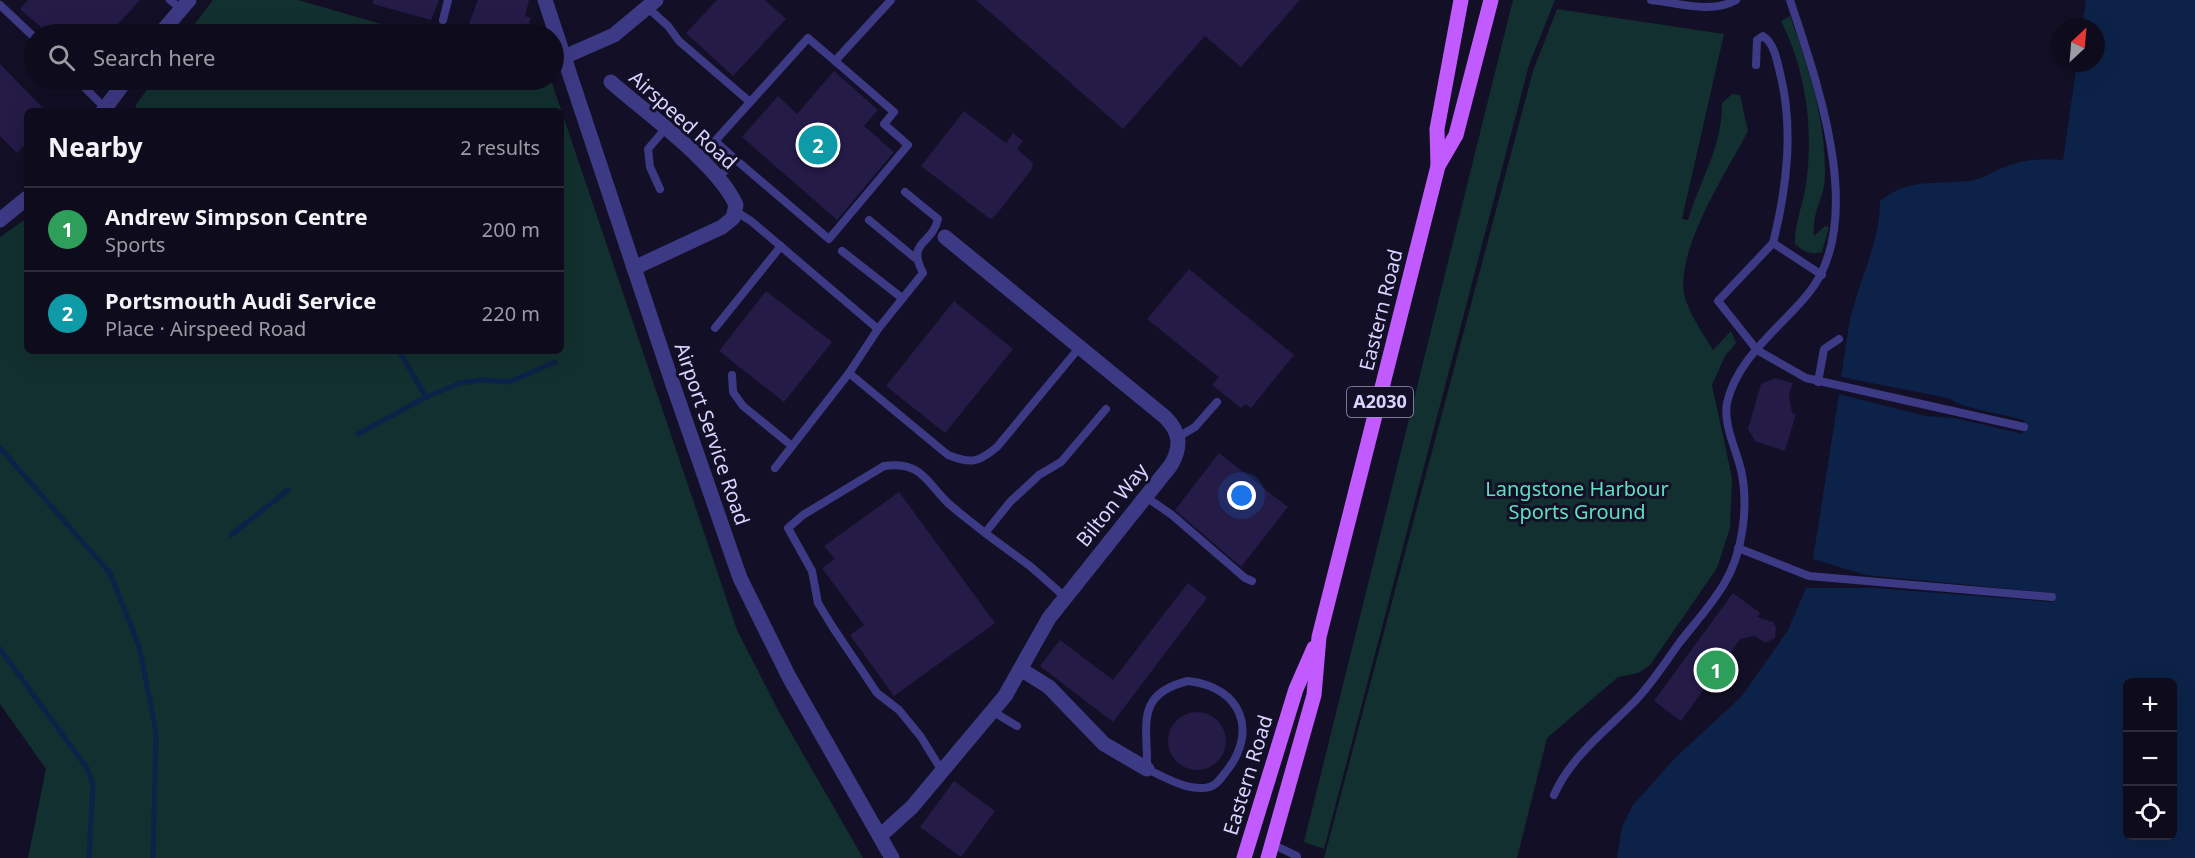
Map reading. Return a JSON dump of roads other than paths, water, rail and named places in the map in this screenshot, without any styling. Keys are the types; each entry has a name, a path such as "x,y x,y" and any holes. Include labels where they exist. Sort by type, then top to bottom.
{"main road":[{"name":"Eastern Road","path":"1270,851 1314,695 1319,638 1438,165 1437,129 1461,0"},
{"name":"Eastern Road","path":"1438,165 1456,135 1491,0"},
{"name":"Eastern Road","path":"1244,858 1296,689 1319,638"}],"street":[{"name":"Airport Service Road","path":"545,0 553,24"},
{"path":"166,24 180,3"},
{"path":"564,57 614,35 652,4"},
{"name":"Airport Service Road","path":"564,57 727,544 755,612 789,677 892,858"},
{"name":"Airspeed Road","path":"611,82 718,179 733,197 735,212"},
{"path":"105,108 118,90"},
{"path":"0,220 24,200"},
{"path":"634,268 722,227 735,212"},
{"path":"945,237 1165,417 1174,426 1178,437"},
{"name":"Bilton Way","path":"880,836 901,819 992,711 1022,670 1039,634 1065,597 1177,455 1178,437"},
{"path":"1022,670 1049,687 1104,744 1147,769"}],"lane":[{"path":"443,20 448,0"},
{"path":"835,61 891,0"},
{"path":"1651,0 1714,8 1725,6 1736,0"},
{"path":"1554,795 1569,767 1639,697 1724,585 1738,548 1744,490 1727,419 1727,406 1737,376 1757,350 1808,294 1822,275 1831,255 1834,231 1832,145 1821,95 1790,0"},
{"path":"652,4 679,41 750,102"},
{"path":"0,5 24,28"},
{"path":"1756,65 1757,40 1762,36 1767,39 1777,58 1789,126 1786,171 1773,243 1718,301 1757,350 1806,378 2024,427"},
{"path":"808,38 894,112 884,124 908,145 829,239 715,141 750,102 808,38"},
{"path":"86,90 103,108"},
{"path":"660,189 650,168 648,149 665,129"},
{"path":"718,179 735,159"},
{"path":"905,192 938,219 936,226 916,251 915,258"},
{"path":"735,212 781,246 878,329"},
{"path":"775,468 849,373 878,329 923,273 915,258 868,220"},
{"path":"1773,243 1822,275"},
{"path":"715,328 781,246"},
{"path":"842,251 903,298"},
{"path":"1818,382 1824,349 1839,339"},
{"path":"849,373 948,455 967,463 985,457 997,447 1079,348"},
{"path":"732,375 734,392 743,406 792,446"},
{"path":"1178,437 1196,427 1217,402"},
{"path":"985,533 1010,502 1039,475 1061,462 1106,409"},
{"path":"942,771 921,737 899,710 877,693 832,626 818,603 812,571 788,528 803,515 885,466 896,464 922,473 942,497 1030,566 1065,597"},
{"path":"1146,497 1172,515 1245,578 1252,580"},
{"path":"1738,548 1809,576 2052,597"},
{"path":"1188,681 1203,683 1218,689 1238,709 1244,738 1238,758 1216,785 1205,788 1190,787 1147,769 1146,713 1160,693 1173,685 1188,681"},
{"path":"992,711 1017,726"},
{"path":"1270,851 1297,856 1297,858"}],"water":[{"path":"2086,0 2195,0 2195,858 1617,858 1622,827 1633,805 1676,757 1742,696 1788,630 1806,588 1876,588 2052,602 2051,593 1866,575 1813,559 1839,394 1926,416 1955,418 2023,434 2024,420 1964,406 1948,398 1841,377 1851,316 1874,242 1880,201 1891,193 1914,185 1974,180 2024,161 2063,160 2076,72 2105,72 2105,18 2083,18"}],"waterway":[{"path":"401,354 426,397 460,383 483,380 509,382 555,362"},
{"path":"358,434 426,397"},
{"path":"0,448 110,573 139,646 156,732 153,858"},
{"path":"231,535 288,490"},
{"path":"0,649 87,768 93,784 89,858"}],"place":[{"name":"Portsmouth Audi Service","path":"818,145"},
{"name":"Andrew Simpson Centre","path":"1716,670"}],"park label":[{"name":"Langstone Harbour Sports Ground","path":"1577,500"}]}
